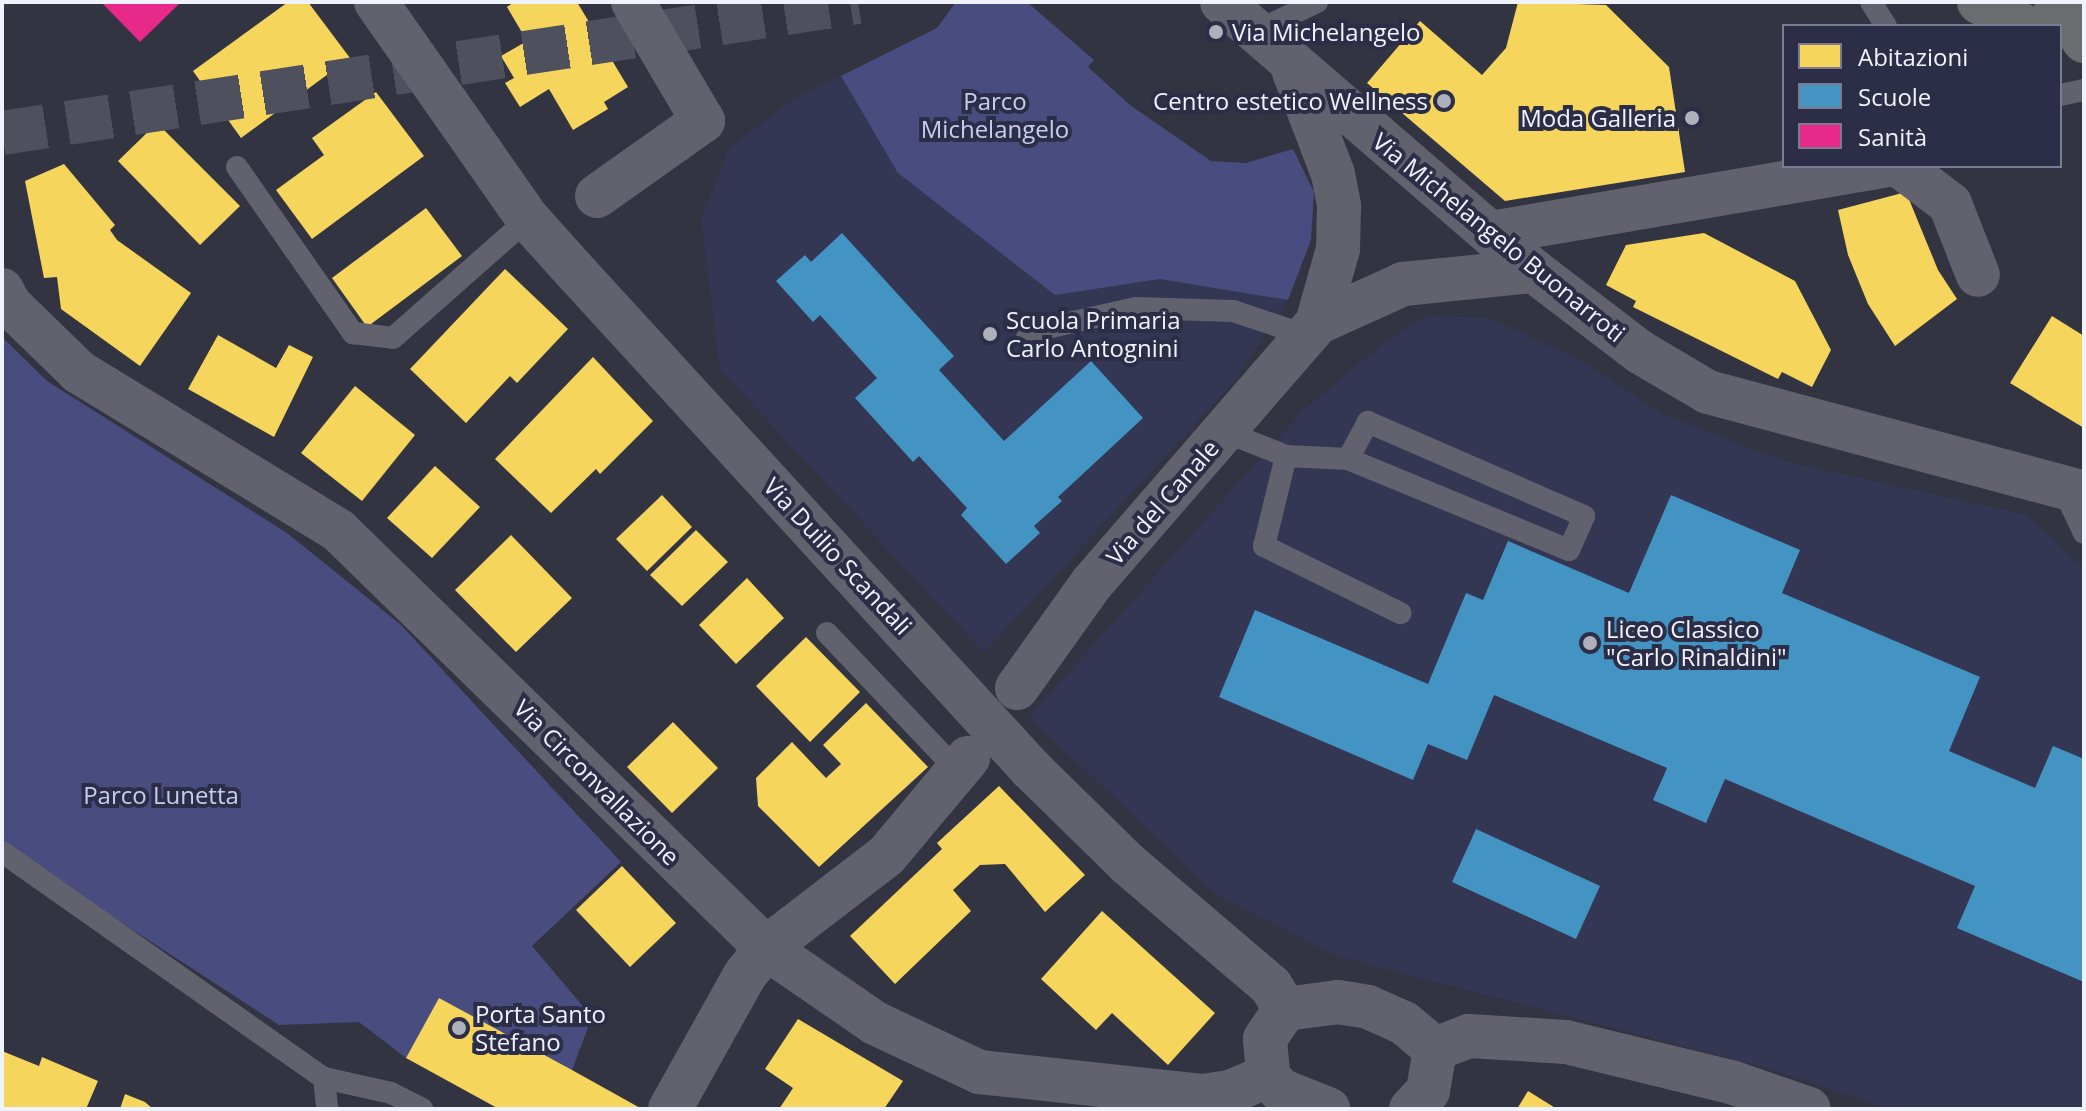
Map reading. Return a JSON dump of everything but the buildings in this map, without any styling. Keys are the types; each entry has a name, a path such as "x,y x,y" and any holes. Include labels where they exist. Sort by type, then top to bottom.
{"main road":[{"path":"1979,2 2020,24"},
{"path":"2056,2 2084,41"},
{"path":"2062,50 2084,62"}],"street":[{"name":"Via Duilio Scandali","path":"376,2 528,219 1031,769 1128,864 1271,986 1285,1009"},
{"path":"597,196 703,121 633,2"},
{"name":"Via Michelangelo Buonarroti","path":"1222,2 1292,67 1534,271 1640,352 1708,392 2073,490"},
{"name":"Via del Canale","path":"1017,688 1092,583 1311,329 1338,249 1339,206 1333,174 1292,67"},
{"path":"1491,233 1873,168"},
{"path":"1903,168 1950,204 1978,275"},
{"name":"Via del Canale","path":"1311,329 1403,284 1534,271"},
{"name":"Via Circonvallazione","path":"2,290 9,304 79,372 339,531 766,948 875,1023 979,1072 1202,1096 1230,1092 1268,1076"},
{"path":"670,1109 738,987 766,948 886,856 963,764"},
{"path":"1328,1109 1280,1090 1268,1076 1265,1039 1285,1009 1338,1002 1368,1007 1404,1023 1435,1049"},
{"path":"1435,1049 1469,1036 1566,1042 1734,1083 1809,1109"},
{"path":"1411,1109 1428,1091 1435,1049"}],"lane":[{"path":"1255,32 1317,2"},
{"path":"1871,2 1885,24"},
{"path":"2062,95 2084,90"},
{"path":"237,167 353,333 393,338 528,219"},
{"path":"1027,337 1051,327 1136,308 1233,311 1311,329"},
{"path":"1223,431 1286,456 1348,459 1569,550 1584,516 1368,422 1348,459"},
{"path":"1286,456 1264,546 1400,613"},
{"path":"2073,490 2084,533"},
{"path":"827,633 963,764"},
{"path":"2,852 324,1078 391,1093 422,1109"},
{"path":"324,1078 327,1109"}],"shaded area":[{"name":"Scuola Primaria Carlo Antognini","path":"841,76 898,173 1055,295 1160,279 1288,300 1234,382 984,653 720,369 701,219 729,149 796,97"},
{"name":"Liceo Classico \"Carlo Rinaldini\"","path":"1427,316 1490,318 1588,364 1662,414 1784,461 2027,515 2084,568 2084,1109 1889,1109 1771,1069 1337,956 1219,896 1029,717 1303,411 1381,345"}],"green space":[{"name":"Parco Michelangelo","path":"956,2 1027,2 1094,60 1088,67 1130,105 1211,161 1246,163 1293,149 1314,192 1311,240 1288,300 1160,279 1055,295 898,173 841,76 937,28"},
{"name":"Parco Lunetta","path":"2,337 47,381 287,533 400,624 621,862 532,946 592,1017 572,1070 439,999 406,1058 359,1022 279,1025 2,845"}],"tunnel":[{"path":"2,133 858,2"}],"place":[{"name":"Via Michelangelo","path":"1216,32"},
{"name":"Centro estetico Wellness","path":"1444,101"},
{"name":"Moda Galleria","path":"1692,118"},
{"name":"Scuola Primaria Carlo Antognini","path":"990,334"},
{"name":"Liceo Classico \"Carlo Rinaldini\"","path":"1590,643"},
{"name":"Porta Santo Stefano","path":"459,1028"}]}
